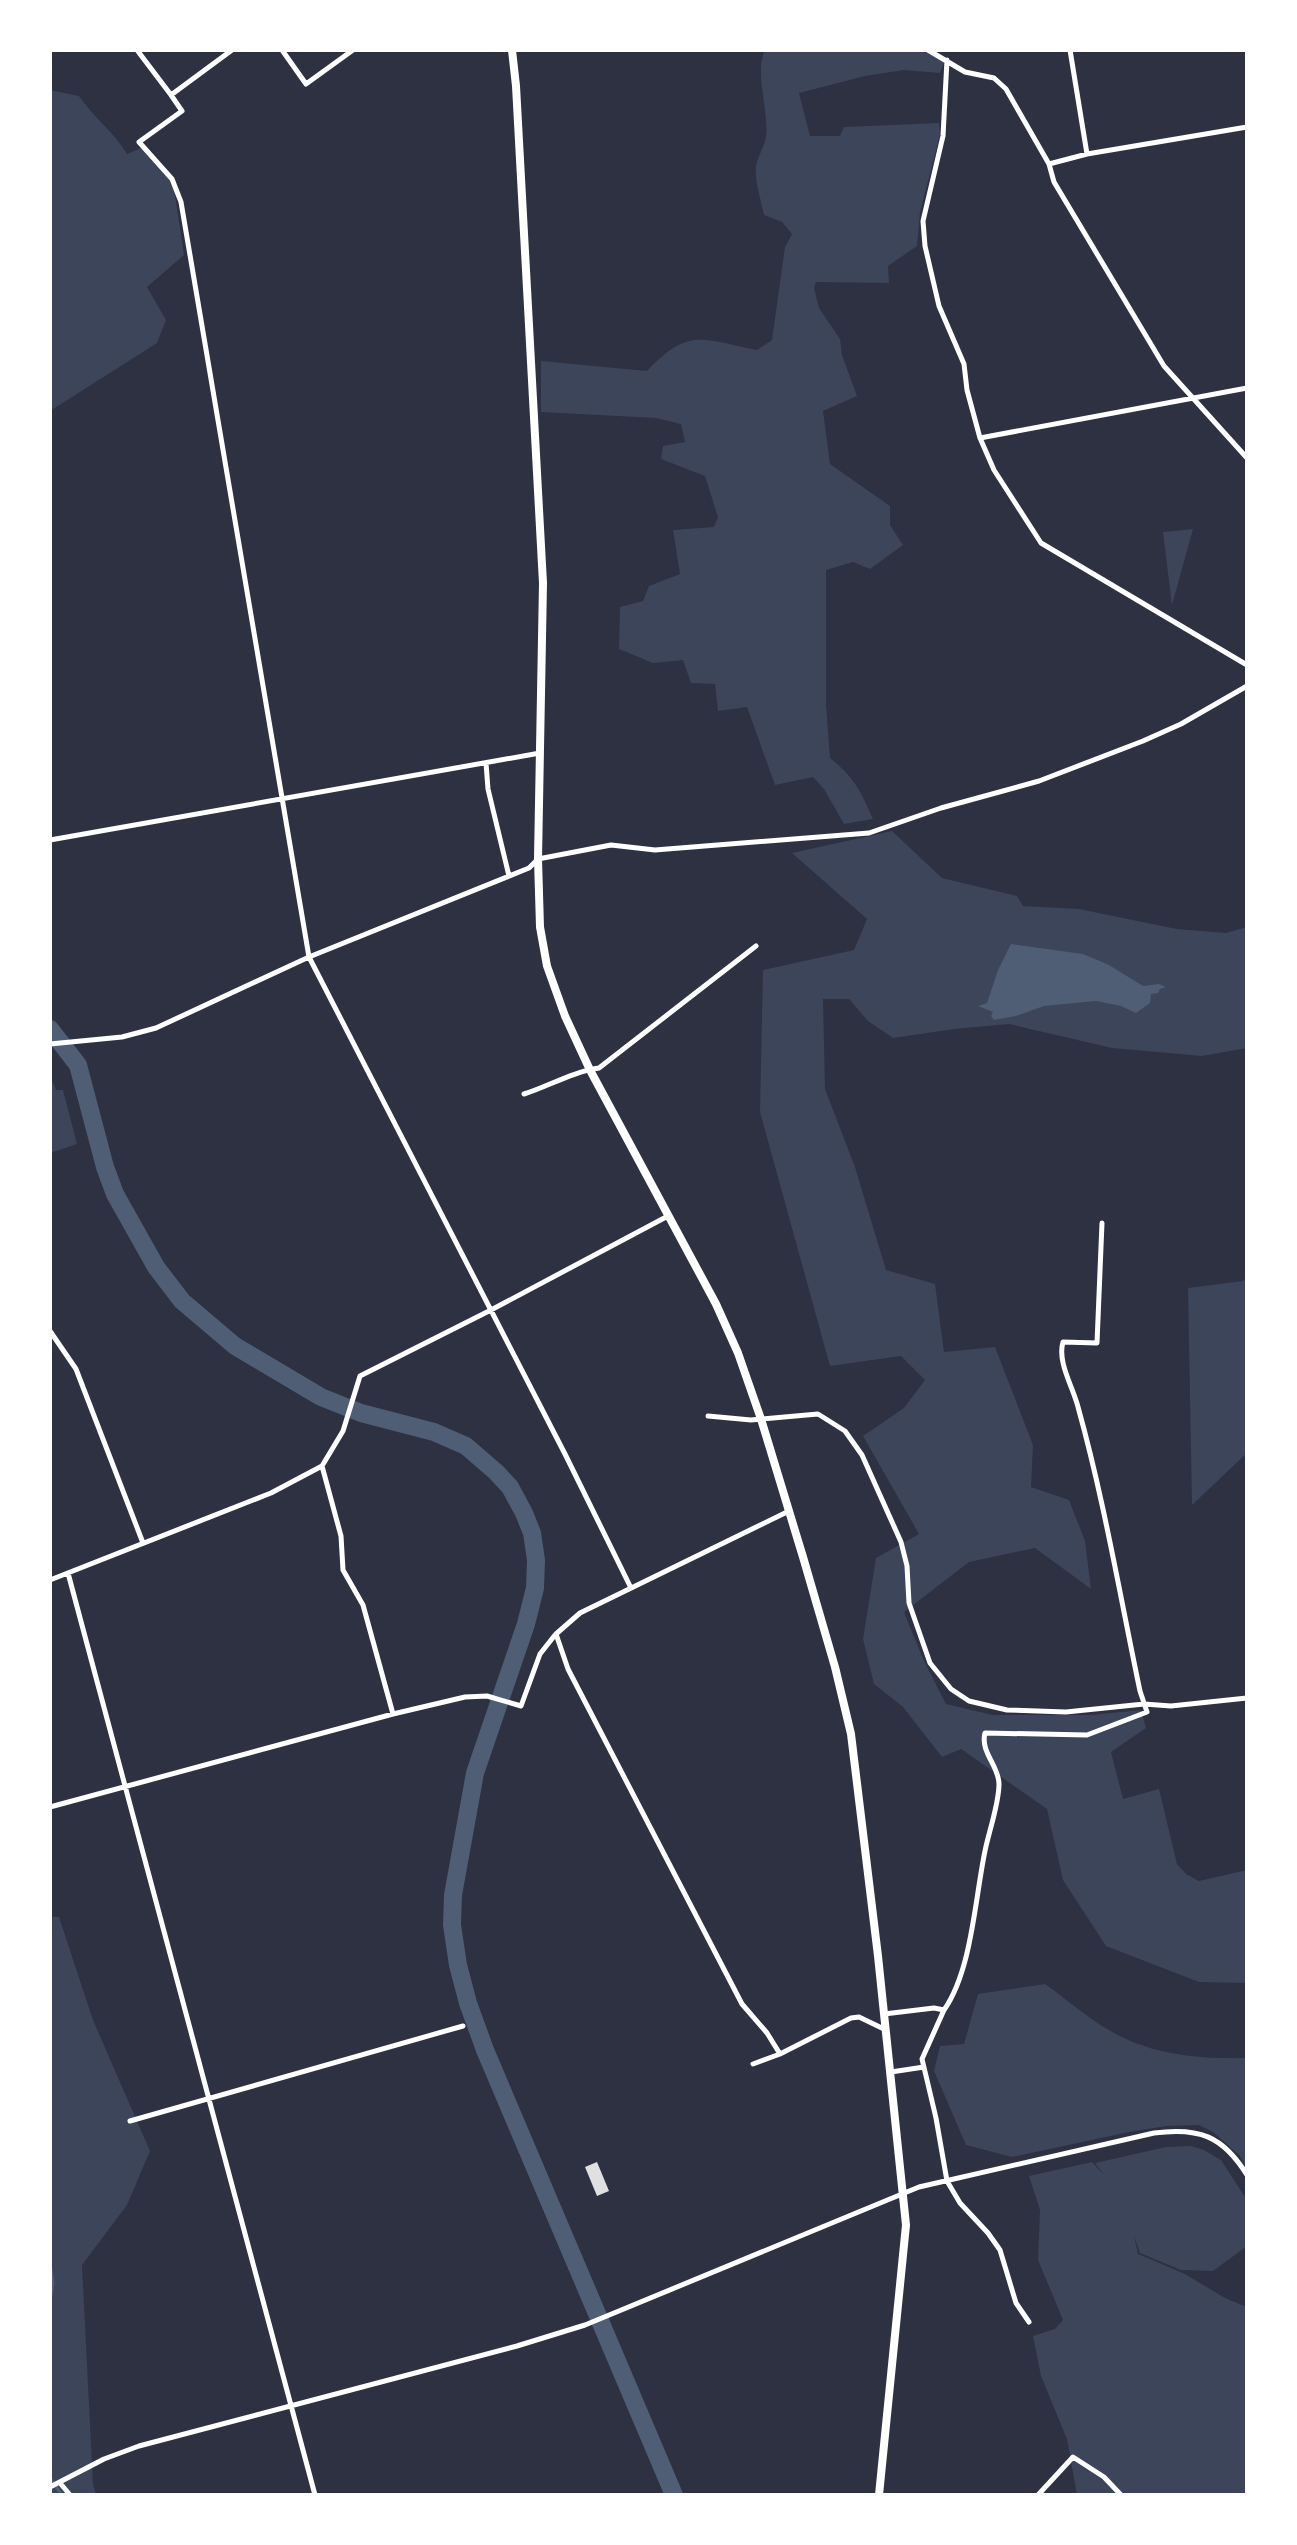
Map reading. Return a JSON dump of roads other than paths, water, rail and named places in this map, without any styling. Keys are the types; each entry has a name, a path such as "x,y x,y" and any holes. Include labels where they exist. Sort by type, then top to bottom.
{"main road":[{"path":"512,50 543,583 538,859 540,927 547,966 565,1016 590,1070 727,1328 761,1419 835,1667 851,1734 906,2225 879,2495"}],"street":[{"path":"137,50 182,111 139,142 172,179 181,202 309,957 631,1588"},
{"path":"171,95 232,50"},
{"path":"282,50 306,84 353,50"},
{"path":"928,50 965,72 994,78 1006,89 1049,164 1054,182 1164,366 1247,458"},
{"path":"1070,50 1087,154"},
{"path":"947,60 943,136 923,221 924,233 939,306 964,364 967,390 980,438 994,470 1041,543 1247,665"},
{"path":"1049,164 1087,154 1247,127"},
{"path":"980,438 1247,388"},
{"path":"50,1044 122,1037 156,1028 309,957 529,868 538,859 611,845 655,850 869,833 941,808 1039,781 1143,741 1181,724 1247,686"},
{"path":"50,840 541,753"},
{"path":"486,763 488,789 509,876"},
{"path":"524,1094 599,1068 756,946"},
{"path":"50,1580 271,1493 322,1466 343,1431 360,1376 668,1216"},
{"path":"1029,2322 1016,2303 1000,2250 960,2203 947,2181 922,2059 958,1983 973,1923 999,1782 983,1743 985,1733 1087,1735 1147,1712 1136,1676 1095,1472 1060,1352 1063,1342 1097,1343 1102,1223"},
{"path":"50,1331 76,1369 143,1543"},
{"path":"708,1416 751,1420 818,1414 845,1431 862,1455 901,1542 907,1566 909,1603 930,1663 951,1689 969,1701 1007,1710 1066,1712 1247,1698"},
{"path":"322,1466 341,1536 343,1570 363,1605 393,1714"},
{"path":"50,1807 465,1697 487,1696 521,1706 540,1654 556,1634 580,1613 789,1511"},
{"path":"68,1573 315,2495"},
{"path":"556,1634 568,1669 742,2004 780,2054"},
{"path":"884,2014 934,2008 944,2010"},
{"path":"753,2064 780,2054 851,2018 859,2017 886,2030"},
{"path":"130,2121 463,2026"},
{"path":"891,2072 924,2067"},
{"path":"50,2487 104,2459 139,2446 517,2346 585,2325 904,2193 947,2181 1154,2133 1186,2130 1207,2135 1227,2147 1247,2175"},
{"path":"1038,2495 1073,2457 1104,2477 1121,2495"},
{"path":"60,2483 70,2495"}],"waterway":[{"path":"50,1029 78,1065 115,1194 156,1267 182,1301 235,1346 321,1397 361,1413 434,1432 466,1446 510,1487 524,1513 532,1533 536,1560 535,1588 526,1624 475,1773 453,1895 452,1925 458,1965 485,2050 674,2495"},
{"path":"50,2262 53,2283 50,2300"},
{"path":"50,2478 62,2495"}]}
